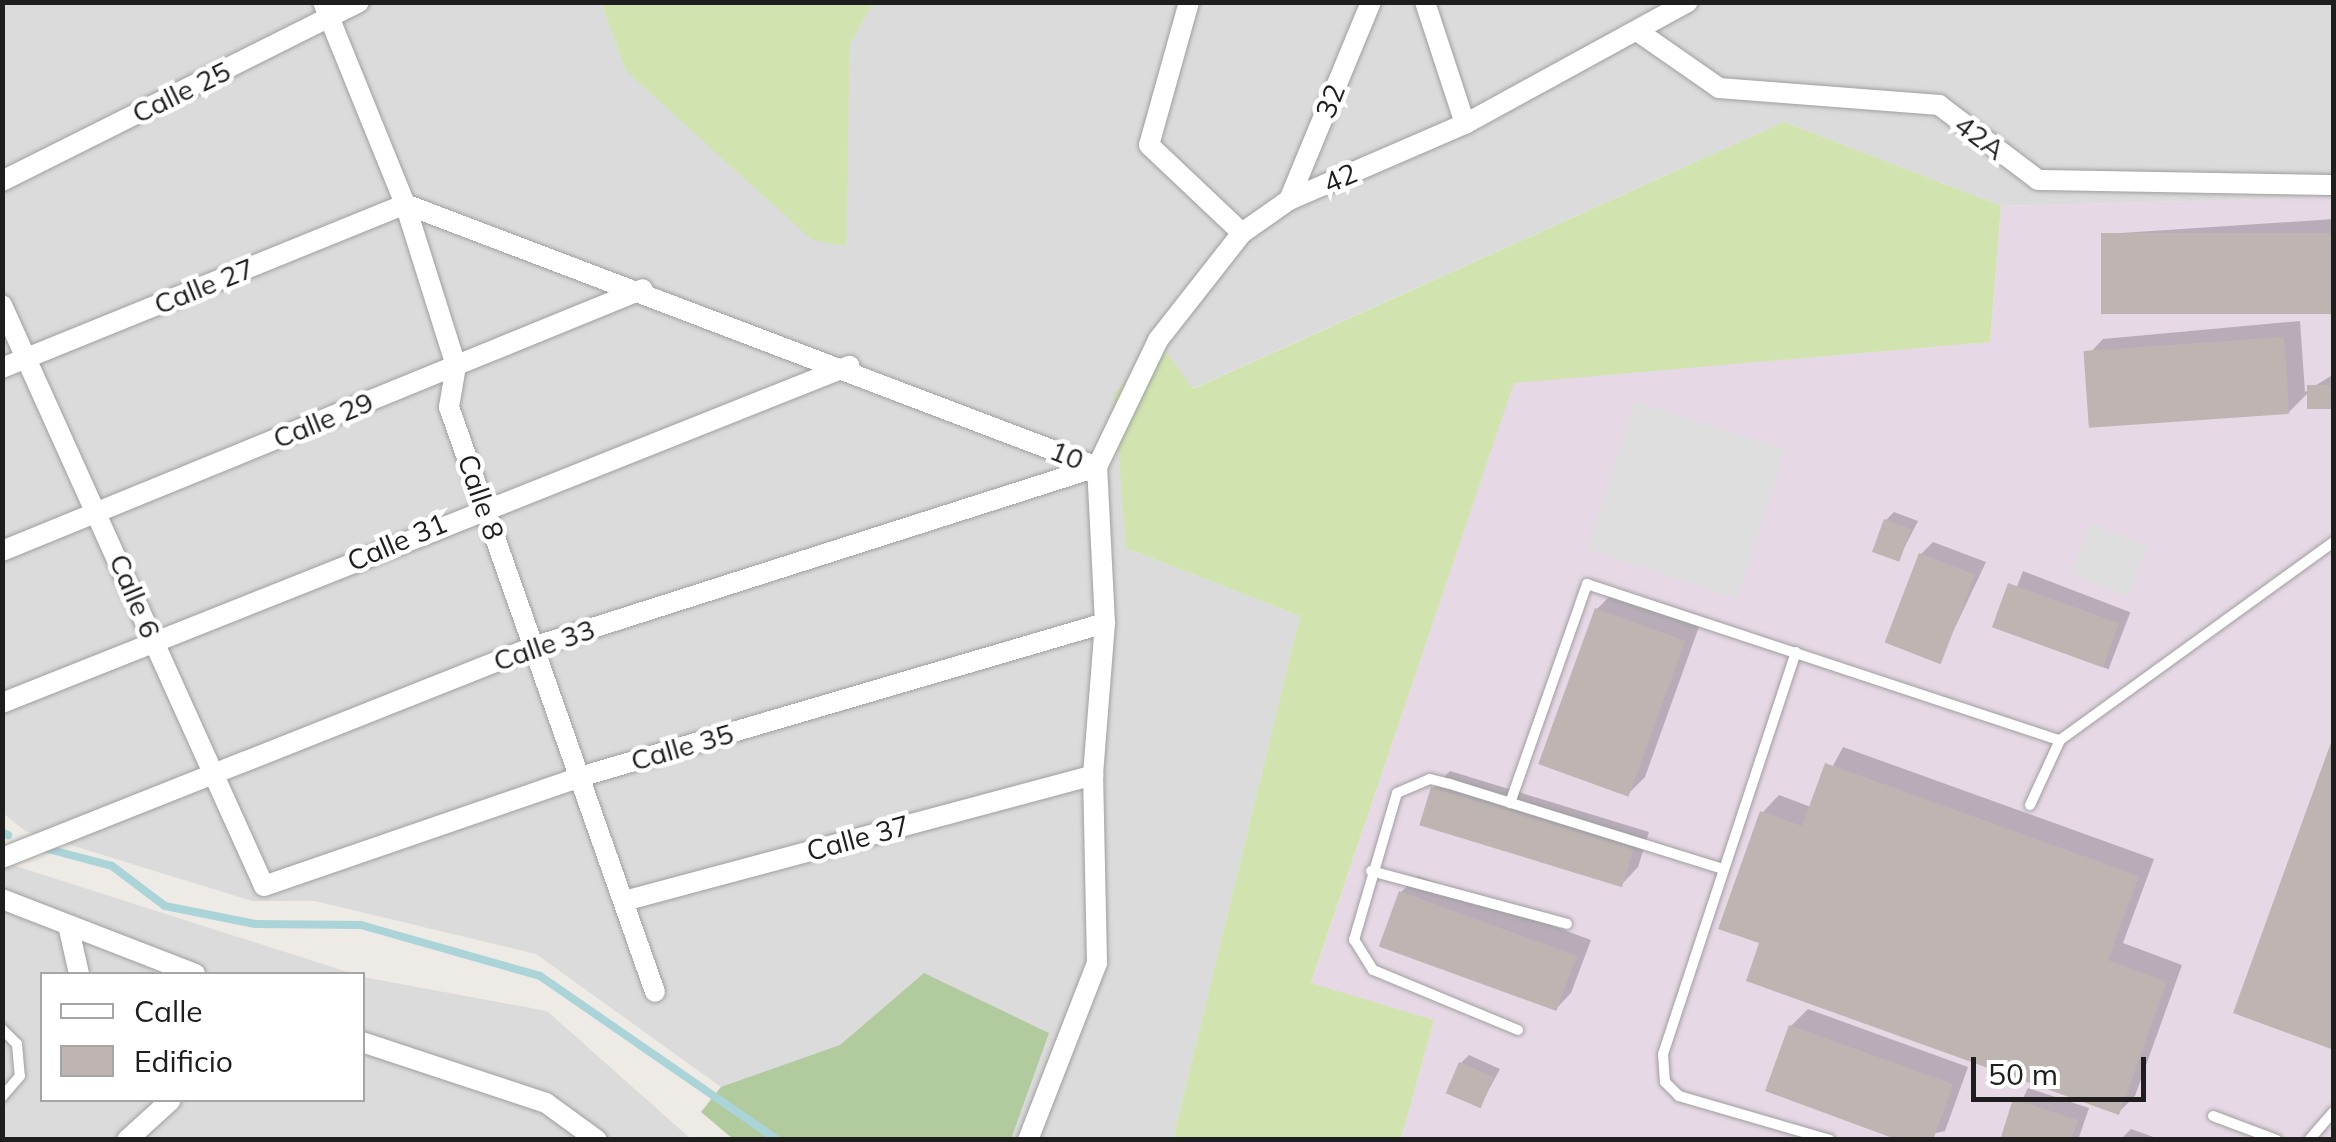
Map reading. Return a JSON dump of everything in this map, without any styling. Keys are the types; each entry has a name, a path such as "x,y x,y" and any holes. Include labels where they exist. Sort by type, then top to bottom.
{"street":[{"name":"Calle 25","path":"2,181 326,10 359,2"},
{"path":"1189,2 1149,145 1242,233"},
{"name":"32","path":"1290,200 1371,2"},
{"path":"1425,2 1465,124"},
{"name":"42","path":"1097,467 1158,340 1242,233 1290,200 1465,124 1640,34 1688,2"},
{"name":"Calle 8","path":"326,10 405,204 456,366 449,407 583,776 656,992"},
{"name":"42A","path":"1640,34 1719,88 1938,106 2038,180 2334,185"},
{"name":"10","path":"405,204 850,366 1097,467 1105,623 1093,775 1097,962 1028,1134"},
{"name":"Calle 27","path":"2,368 405,204"},
{"name":"Calle 29","path":"2,551 644,290"},
{"name":"Calle 6","path":"2,305 98,511 205,771 264,886"},
{"name":"Calle 31","path":"2,703 484,506 850,366"},
{"name":"Calle 33","path":"2,858 205,771 533,647 1097,467"},
{"name":"Calle 35","path":"264,886 583,776 1105,623"},
{"name":"Calle 37","path":"624,901 1093,775"},
{"path":"2,899 189,972"},
{"path":"68,924 80,972"},
{"path":"365,1043 546,1103 597,1140"},
{"path":"127,1140 169,1102"}],"lane":[{"path":"2030,805 2060,740 2334,542"},
{"path":"1510,802 1587,584 2060,740"},
{"path":"1796,652 1664,1054 1665,1082 1679,1096 1830,1140"},
{"path":"1518,1030 1373,970 1354,940 1397,793 1430,780 1723,869"},
{"path":"1372,870 1567,924"},
{"path":"2,1029 17,1044 20,1076 2,1096"},
{"path":"2310,1140 2334,1111"},
{"path":"2212,1116 2276,1140"}],"shaded area":[{"path":"2,3 601,3 626,71 845,246 850,44 873,3 2333,3 2333,197 2001,206 1784,122 1192,389 1159,341 1126,548 1300,616 1173,1139 938,1139 721,1087 536,954 315,901 252,901 25,831 3,813"},
{"path":"2333,197 2333,1139 1401,1139 1434,1020 1311,984 1514,382 1990,342 2001,206"},
{"path":"1635,401 1785,450 1737,598 1587,549"},
{"path":"2091,523 2148,546 2128,596 2071,573"},
{"path":"3,862 348,972 40,972 40,1102 365,1102 365,977 547,1011 691,1139 3,1140"}],"green space":[{"path":"601,3 873,3 850,44 846,246 812,240 626,71"},
{"path":"1784,122 2001,206 1990,342 1514,383 1311,983 1434,1020 1401,1139 1173,1139 1300,616 1126,548 1114,395 1158,340 1193,389"},
{"path":"924,973 1049,1033 1011,1139 733,1139 701,1112 721,1087 840,1045"}],"building":[{"path":"2101,233 2334,233 2334,314 2101,314"},
{"path":"2284,337 2289,414 2089,428 2083,351"},
{"path":"2307,385 2334,385 2334,409 2307,409"},
{"path":"1884,519 1911,529 1899,562 1872,552"},
{"path":"1919,553 1975,575 1941,664 1885,643"},
{"path":"2008,583 2119,623 2103,668 1992,627"},
{"path":"1595,608 1685,641 1628,797 1538,764"},
{"path":"2334,737 2334,1050 2233,1013"},
{"path":"1825,763 2139,876 2108,960 2167,982 2119,1115 1746,981 1759,943 1718,929 1760,811 1802,826"},
{"path":"1431,787 1634,849 1622,887 1419,825"},
{"path":"1399,891 1577,956 1556,1011 1379,946"},
{"path":"1789,1025 1953,1084 1933,1140 1898,1140 1765,1091"},
{"path":"1459,1062 1494,1077 1481,1108 1446,1093"},
{"path":"2013,1099 2078,1120 2071,1140 2000,1140"}],"waterway":[{"path":"2,832 8,835"},
{"path":"44,848 112,866 165,906 255,924 361,925 540,976 778,1140"}]}
